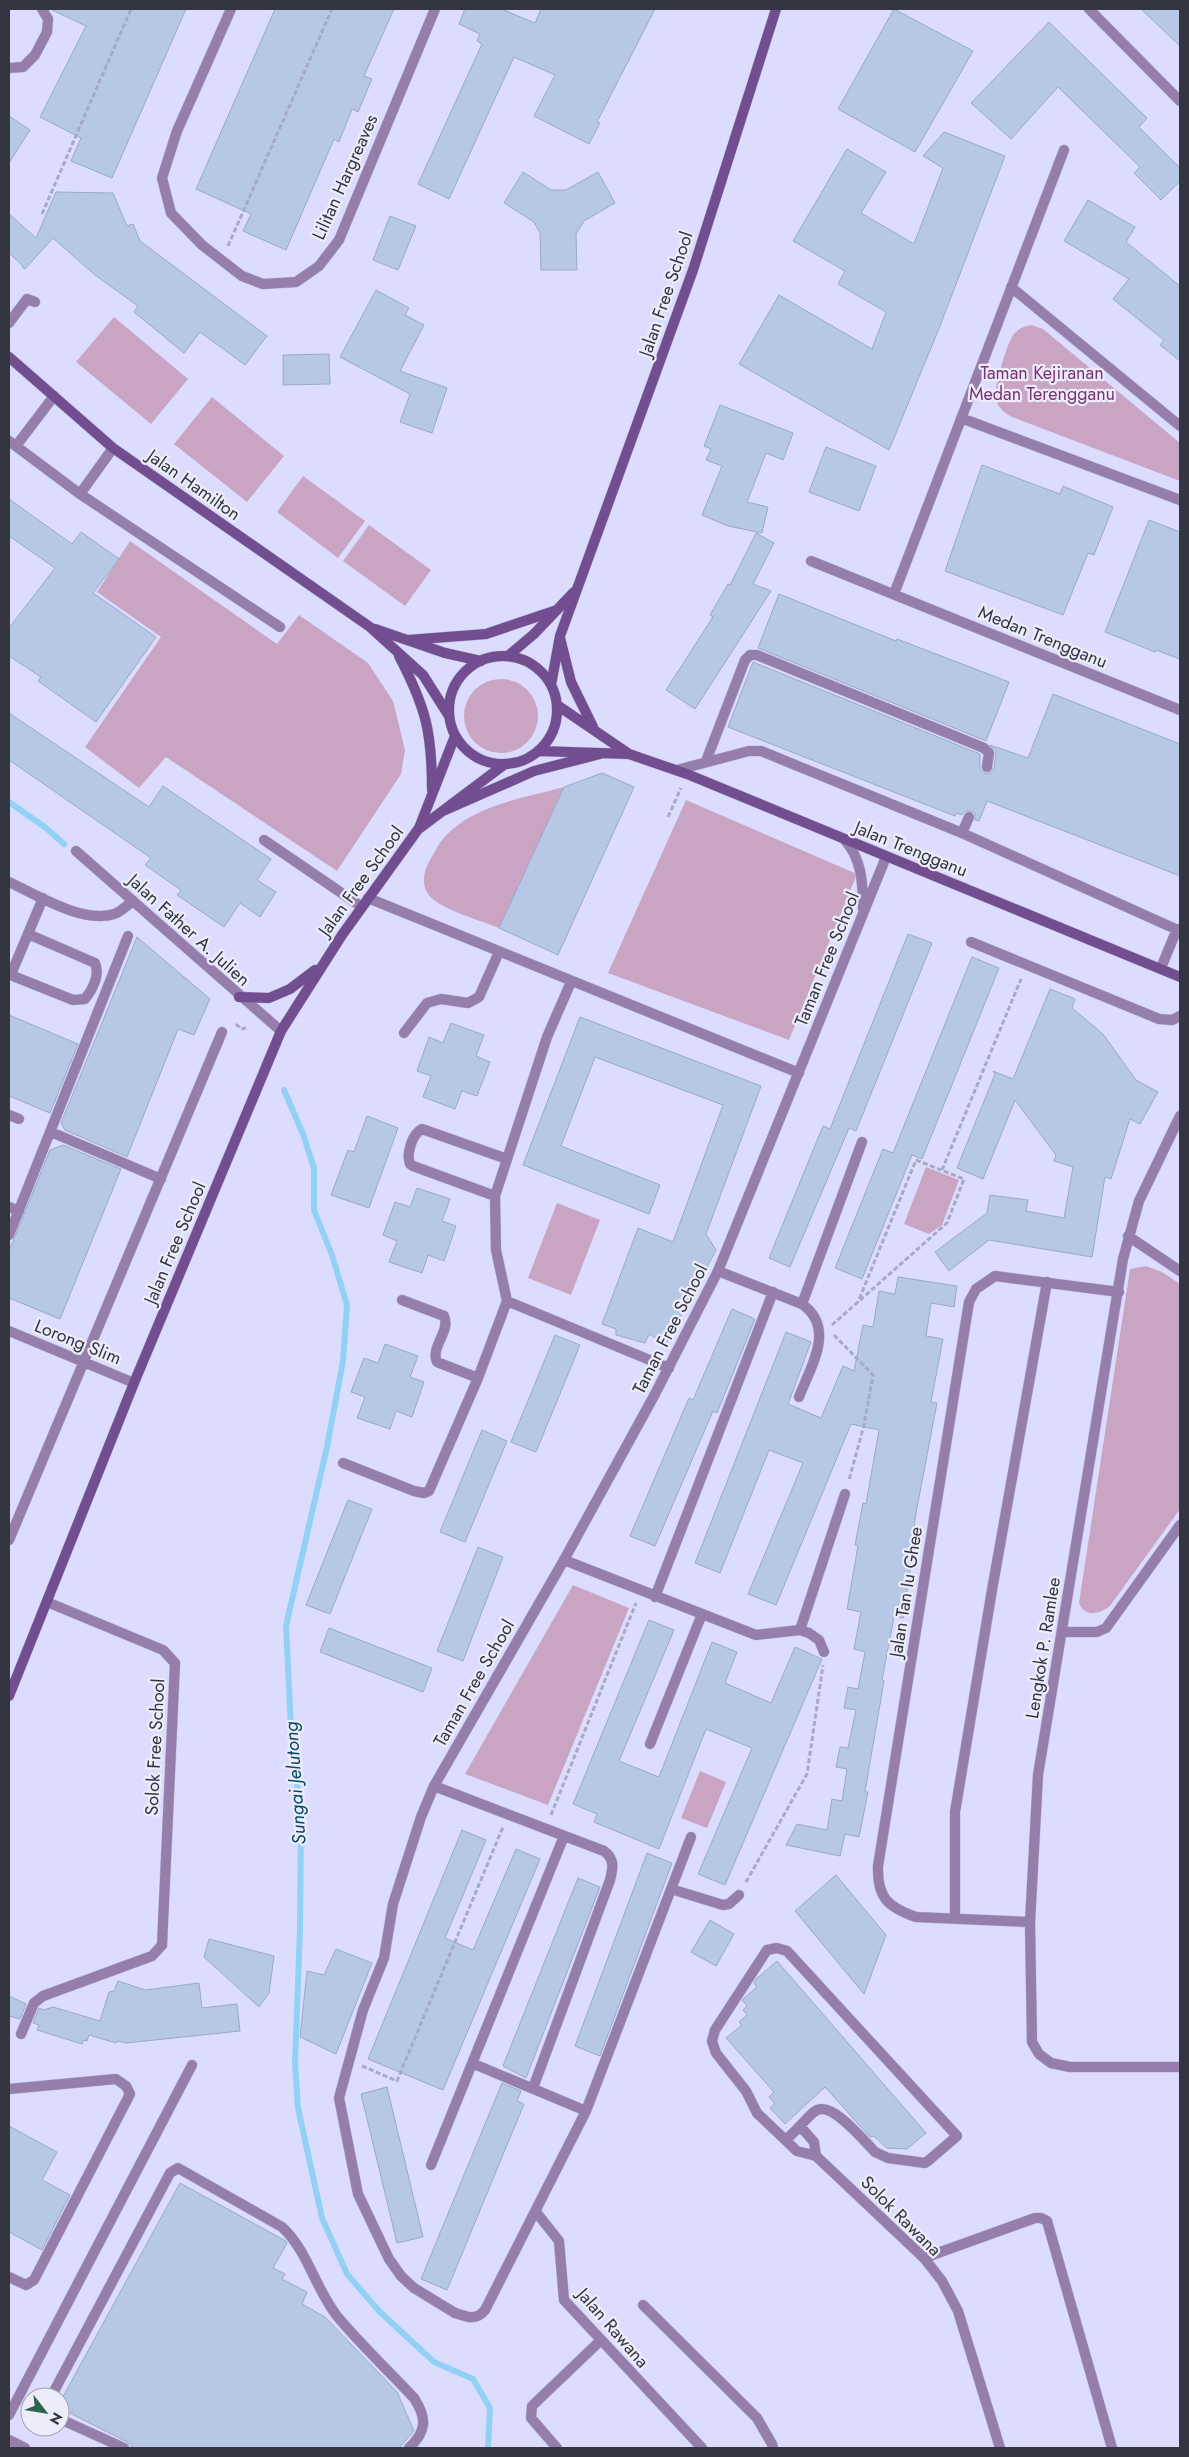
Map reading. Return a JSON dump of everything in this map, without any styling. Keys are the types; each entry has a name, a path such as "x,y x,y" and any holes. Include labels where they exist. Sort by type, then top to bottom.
{"main road":[{"name":"Jalan Free School","path":"551,685 560,636 694,270 776,9"},
{"name":"Jalan Hamilton","path":"9,357 113,448 370,627 393,646 422,675 449,716"},
{"name":"Jalan Free School","path":"508,656 578,588"},
{"path":"408,640 486,634 557,610"},
{"name":"Jalan Hamilton","path":"370,627 445,653 481,660"},
{"path":"560,636 571,682 593,728"},
{"path":"393,646 416,689 426,717 432,748 432,799"},
{"path":"494,656 508,656 526,660 540,671 551,685 557,705 556,722 549,738 539,751 523,760 505,764 490,763 476,757 464,748 455,736 449,716 450,699 456,683 466,670 481,660 494,656"},
{"name":"Jalan Trengganu","path":"557,705 629,754 682,772 1180,976"},
{"name":"Jalan Free School","path":"9,1696 134,1383 281,1031 320,966 419,828 432,799 455,736"},
{"name":"Jalan Trengganu","path":"539,751 629,754"},
{"path":"443,811 534,771 600,754"},
{"name":"Jalan Free School","path":"419,828 505,764"},
{"path":"239,997 270,998 290,988 320,966"}],"street":[{"path":"9,68 23,67 35,55 47,32 48,19 42,9"},
{"name":"Lilitan Hargreaves","path":"231,9 177,131 162,178 171,213 202,244 242,276 263,284 296,282 319,266 339,240 436,9"},
{"path":"1089,9 1180,101"},
{"path":"894,594 1064,150"},
{"path":"1012,287 1180,426"},
{"path":"9,323 27,299 35,302"},
{"path":"54,396 13,443 80,494 280,627"},
{"path":"961,418 1180,500"},
{"path":"80,494 113,448"},
{"name":"Medan Trengganu","path":"812,561 1180,710"},
{"path":"706,761 745,660 750,655 756,655 984,748 989,753 987,767"},
{"path":"682,772 706,761 757,750 962,833 1179,930 1161,968"},
{"path":"962,833 969,818"},
{"path":"844,839 859,863 862,876 863,915"},
{"path":"264,840 365,903 500,952 799,1073"},
{"name":"Jalan Father A. Julien","path":"76,851 239,997 281,1031"},
{"name":"Taman Free School","path":"536,2212 481,2314 470,2318 456,2313 414,2288 401,2276 389,2259 362,2206 340,2113 339,2098 348,2060 363,2010 384,1958 393,1904 421,1817 434,1786 564,1560 669,1368 718,1271 886,857"},
{"path":"9,882 78,913 95,916 116,913 133,901"},
{"path":"28,934 95,963 98,970 97,976 85,999 73,1000 13,976 28,934 43,898"},
{"path":"9,1235 14,1209 51,1132 128,936"},
{"path":"971,942 1160,1020 1172,1020 1180,1016"},
{"path":"404,1033 427,1003 440,1000 468,1003 479,997 500,952"},
{"path":"342,1463 420,1493 429,1491 478,1378 507,1302 496,1250 495,1196 548,1037 571,982"},
{"path":"9,1540 82,1362 222,1032"},
{"path":"9,1115 20,1119"},
{"name":"Lengkok P. Ramlee","path":"1180,1116 1139,1201 1128,1236 1038,1775 1030,1922 1032,2042 1039,2054 1051,2063 1070,2067 1180,2067"},
{"path":"495,1196 410,1164 408,1154 414,1135 422,1129 507,1160"},
{"path":"51,1132 161,1179"},
{"path":"802,1304 862,1142"},
{"path":"1128,1236 1180,1271"},
{"path":"718,1271 802,1304 812,1311 820,1335 818,1347 800,1397"},
{"name":"Jalan Tan Iu Ghee","path":"1030,1922 916,1916 891,1905 882,1895 878,1866 969,1302 976,1289 995,1276 1118,1292"},
{"path":"955,1918 956,1812 992,1590 1047,1282"},
{"path":"655,1597 773,1292"},
{"path":"402,1300 444,1316 445,1326 436,1353 437,1362 478,1378"},
{"path":"507,1302 669,1368"},
{"name":"Lorong Slim","path":"9,1331 134,1383"},
{"path":"800,1630 845,1494"},
{"path":"1062,1632 1097,1632 1106,1628 1180,1525"},
{"path":"564,1560 756,1635 800,1630 815,1636 824,1652"},
{"name":"Solok Free School","path":"21,2034 34,2003 43,1996 152,1956 162,1945 175,1663 163,1650 47,1602"},
{"path":"650,1744 702,1614"},
{"path":"434,1786 604,1851 612,1860 610,1880 533,2088"},
{"path":"432,2165 564,1836"},
{"path":"536,2212 586,2111 691,1837"},
{"path":"672,1889 723,1905 729,1904 738,1895"},
{"path":"786,2140 800,2126 818,2109 832,2110 875,2152 888,2158 924,2163 957,2136 787,1951 777,1948 767,1950 715,2030 712,2041 716,2053 746,2090 758,2113 797,2151 816,2156 814,2142 800,2126"},
{"path":"474,2064 586,2111"},
{"path":"9,2415 192,2065"},
{"path":"9,2089 116,2079 126,2086 130,2094 34,2280 26,2285 9,2277"},
{"name":"Solok Rawana","path":"816,2156 924,2258 942,2282 958,2311 1000,2448"},
{"path":"56,2387 170,2173 178,2168 282,2228 290,2235 299,2247 319,2289 337,2315 414,2398 421,2409 424,2423 421,2436 409,2448"},
{"name":"Jalan Rawana","path":"536,2212 558,2241 564,2300 600,2341 702,2448"},
{"path":"924,2258 1034,2218 1041,2218 1047,2221 1112,2448"},
{"path":"643,2305 757,2418 773,2448"},
{"path":"557,2448 532,2418 532,2406 600,2341"},
{"path":"70,2424 124,2448"},
{"path":"9,2440 25,2448"}],"path":[{"path":"42,214 131,9"},
{"path":"222,260 332,9"},
{"path":"668,817 682,772"},
{"path":"942,1170 1027,964"},
{"path":"241,1029 246,1028"},
{"path":"845,1494 864,1424 873,1375 828,1328 858,1302 946,1224 964,1179 916,1160 858,1302"},
{"path":"546,1829 640,1591"},
{"path":"738,1895 807,1774 824,1652"},
{"path":"348,2060 397,2081 508,1815"}],"green space":[{"path":"114,317 188,379 151,424 76,362"},
{"name":"Taman Kejiranan Medan Terengganu","path":"1031,325 1043,329 1180,443 1180,481 1012,417 999,406 996,395 1004,356 1014,334 1020,329"},
{"path":"212,397 284,456 247,502 174,444"},
{"path":"303,476 365,521 338,558 277,512"},
{"path":"369,525 431,570 405,606 343,561"},
{"path":"130,541 277,644 299,615 368,663 393,701 405,750 401,774 337,871 166,757 139,788 85,747 161,637 97,592"},
{"path":"501,679 515,682 527,690 535,702 538,716 535,730 527,742 515,750 501,753 487,750 475,742 467,730 464,716 467,702 475,690 487,682"},
{"path":"564,787 499,928 450,910 428,894 424,885 427,867 440,843 455,827 499,804"},
{"path":"686,800 857,874 789,1040 608,973"},
{"path":"926,1167 959,1180 942,1225 929,1234 904,1224"},
{"path":"557,1203 600,1220 571,1295 528,1278"},
{"path":"1146,1266 1162,1272 1180,1284 1180,1509 1110,1606 1097,1613 1089,1613 1079,1603 1130,1269"},
{"path":"573,1585 629,1608 548,1805 465,1774"},
{"path":"700,1771 726,1782 707,1828 681,1818"}],"building":[{"path":"50,9 186,9 112,178 71,161 81,138 40,117 86,26"},
{"path":"275,9 394,9 364,76 372,79 358,112 352,109 339,142 334,139 286,250 243,231 251,214 196,189"},
{"path":"465,9 501,9 535,23 541,9 655,9 597,122 600,123 589,144 534,116 555,75 514,57 449,199 418,184 482,44 477,41 480,34 459,24"},
{"path":"894,9 973,51 915,152 838,109"},
{"path":"1141,9 1180,9 1180,46"},
{"path":"1049,22 1147,118 1139,127 1180,168 1180,181 1161,200 1134,173 1140,167 1058,87 1011,139 971,103"},
{"path":"9,116 30,130 9,163"},
{"path":"944,132 1005,156 940,326 889,450 739,364 779,295 872,349 886,312 838,284 845,271 793,241 847,149 886,172 861,213 914,244 943,168 923,156"},
{"path":"523,172 551,190 566,190 598,172 615,203 584,221 576,234 577,270 541,270 540,233 534,222 504,203"},
{"path":"56,192 113,193 127,226 133,224 140,241 267,336 245,365 200,332 184,353 134,312 138,306 95,275 53,238 25,269 22,267 9,253 9,214 36,238"},
{"path":"1088,200 1135,227 1126,242 1180,286 1180,361 1160,345 1164,340 1113,299 1129,279 1064,241"},
{"path":"390,216 416,226 398,270 373,260"},
{"path":"376,290 409,308 405,315 424,325 400,371 447,388 432,433 400,422 410,394 340,357"},
{"path":"329,354 330,384 283,385 283,355"},
{"path":"720,405 793,433 783,460 766,453 747,502 768,507 762,533 728,526 702,515 722,466 706,460 711,449 704,446"},
{"path":"826,447 876,466 859,511 809,492"},
{"path":"982,465 1060,494 1063,486 1113,507 1094,555 1088,553 1063,615 945,571"},
{"path":"9,499 72,544 81,532 119,559 93,593 156,637 96,722 38,681 41,677 9,656 9,628 55,568 9,536"},
{"path":"1149,520 1180,532 1180,659 1156,650 1155,652 1105,632"},
{"path":"756,533 774,543 753,584 771,591 695,709 666,690 713,617 710,615 728,584 730,585"},
{"path":"779,594 896,641 897,639 1009,682 986,741 758,648"},
{"path":"753,662 980,754 980,769 986,774 990,773 994,768 996,751 990,745 1028,758 1053,694 1180,744 1180,876 987,801 979,821 975,820 975,813 971,811 965,811 962,815 956,813 955,816 728,727"},
{"path":"9,713 149,807 163,786 271,859 257,880 276,892 260,917 240,903 224,927 177,895 181,890 145,865 151,858 9,760"},
{"path":"602,773 634,787 558,955 499,928 564,787"},
{"path":"908,934 932,943 856,1131 849,1128 790,1267 769,1258 823,1126 830,1129"},
{"path":"137,937 210,999 194,1035 178,1029 127,1157 65,1130 61,1123"},
{"path":"972,957 999,968 922,1159 912,1155 862,1279 835,1268 883,1149 893,1153"},
{"path":"1050,989 1075,999 1072,1008 1103,1034 1136,1080 1158,1092 1140,1124 1130,1119 1111,1179 1105,1177 1092,1257 989,1240 949,1271 935,1252 987,1213 990,1195 1028,1200 1026,1211 1064,1218 1073,1167 1054,1161 1056,1155 1015,1100 983,1179 957,1168 995,1074 993,1071 1013,1079"},
{"path":"9,1015 78,1044 50,1113 9,1096"},
{"path":"580,1017 761,1086 706,1234 716,1250 666,1344 649,1334 645,1343 616,1335 616,1329 602,1324 638,1228 673,1242 723,1105 595,1057 561,1146 660,1185 649,1214 523,1165"},
{"path":"451,1023 484,1035 476,1056 490,1062 477,1096 462,1091 455,1109 423,1097 431,1076 417,1071 429,1037 443,1043"},
{"path":"367,1116 398,1128 369,1208 331,1195 348,1150 354,1152"},
{"path":"63,1145 121,1169 60,1319 9,1298 9,1251 50,1150"},
{"path":"417,1188 450,1199 442,1221 456,1226 444,1261 428,1255 422,1273 389,1262 397,1241 383,1235 395,1202 410,1207"},
{"path":"898,1277 957,1286 954,1307 931,1303 926,1336 943,1339 931,1402 937,1403 916,1513 903,1618 894,1617 882,1680 884,1681 865,1792 868,1792 859,1837 845,1834 840,1856 786,1845 797,1824 827,1830 832,1799 842,1801 847,1769 836,1767 840,1747 848,1748 856,1710 844,1708 848,1687 858,1689 865,1652 854,1649 861,1612 847,1609 858,1546 855,1545 863,1503 866,1504 879,1430 851,1424 776,1605 748,1594 803,1463 769,1450 720,1573 695,1563 786,1332 811,1342 788,1404 821,1418 843,1366 854,1371 863,1325 873,1327 879,1291 895,1294"},
{"path":"732,1309 755,1319 717,1413 713,1411 655,1546 630,1536 689,1398 693,1400"},
{"path":"555,1335 580,1345 536,1452 511,1442"},
{"path":"385,1344 418,1356 410,1377 424,1382 412,1417 396,1411 390,1429 357,1418 365,1397 351,1392 364,1358 378,1363"},
{"path":"482,1430 507,1441 465,1542 440,1532"},
{"path":"348,1500 372,1509 330,1614 306,1605"},
{"path":"478,1547 503,1557 463,1661 437,1651"},
{"path":"649,1620 674,1630 619,1761 659,1777 712,1642 737,1652 725,1683 771,1703 795,1647 822,1659 725,1885 698,1874 752,1748 706,1729 659,1849 594,1822 597,1814 573,1804"},
{"path":"329,1628 432,1668 423,1692 320,1652"},
{"path":"462,1830 486,1840 445,1938 473,1950 516,1849 540,1859 443,2090 368,2059"},
{"path":"647,1853 672,1863 600,2056 575,2046"},
{"path":"836,1875 886,1935 864,1994 795,1911"},
{"path":"578,1878 600,1887 526,2078 503,2066"},
{"path":"710,1920 734,1934 716,1966 691,1952"},
{"path":"209,1939 274,1956 269,1993 259,2007 204,1957"},
{"path":"336,1949 372,1963 336,2054 300,2037 307,1971 324,1975"},
{"path":"777,1961 926,2133 907,2149 887,2148 874,2136 870,2137 825,2087 785,2124 770,2108 775,2104 769,2097 774,2092 726,2038 742,2025 739,2022 747,2015 743,2010 747,2006 742,2000 757,1987 754,1983 756,1979"},
{"path":"118,1981 145,1990 199,1983 202,2008 237,2004 240,2031 126,2043 117,2041 116,2043 89,2035 87,2041 84,2040 82,2044 37,2030 39,2025 33,2023 39,2008 44,2010 53,2007 100,2021 109,1992 114,1991"},
{"path":"9,1996 26,2004 20,2019 9,2016"},
{"path":"502,2083 521,2091 517,2101 524,2104 447,2290 421,2279"},
{"path":"387,2087 423,2237 397,2243 361,2094"},
{"path":"9,2126 57,2152 42,2180 70,2195 42,2250 9,2232"},
{"path":"180,2183 286,2241 287,2243 273,2268 285,2274 282,2279 307,2292 302,2304 325,2317 397,2392 414,2431 399,2448 134,2448 127,2442 70,2413 70,2387 68,2387"}],"waterway":[{"name":"Sungai Jelutong","path":"9,802 46,828 64,844"},
{"name":"Sungai Jelutong","path":"284,1090 303,1134 314,1168 314,1210 332,1255 347,1305 343,1361 327,1447 286,1626 291,1729 301,1819 300,1929 295,2063 298,2108 322,2218 347,2274 380,2312 434,2362 473,2379 490,2408 488,2448"}]}
